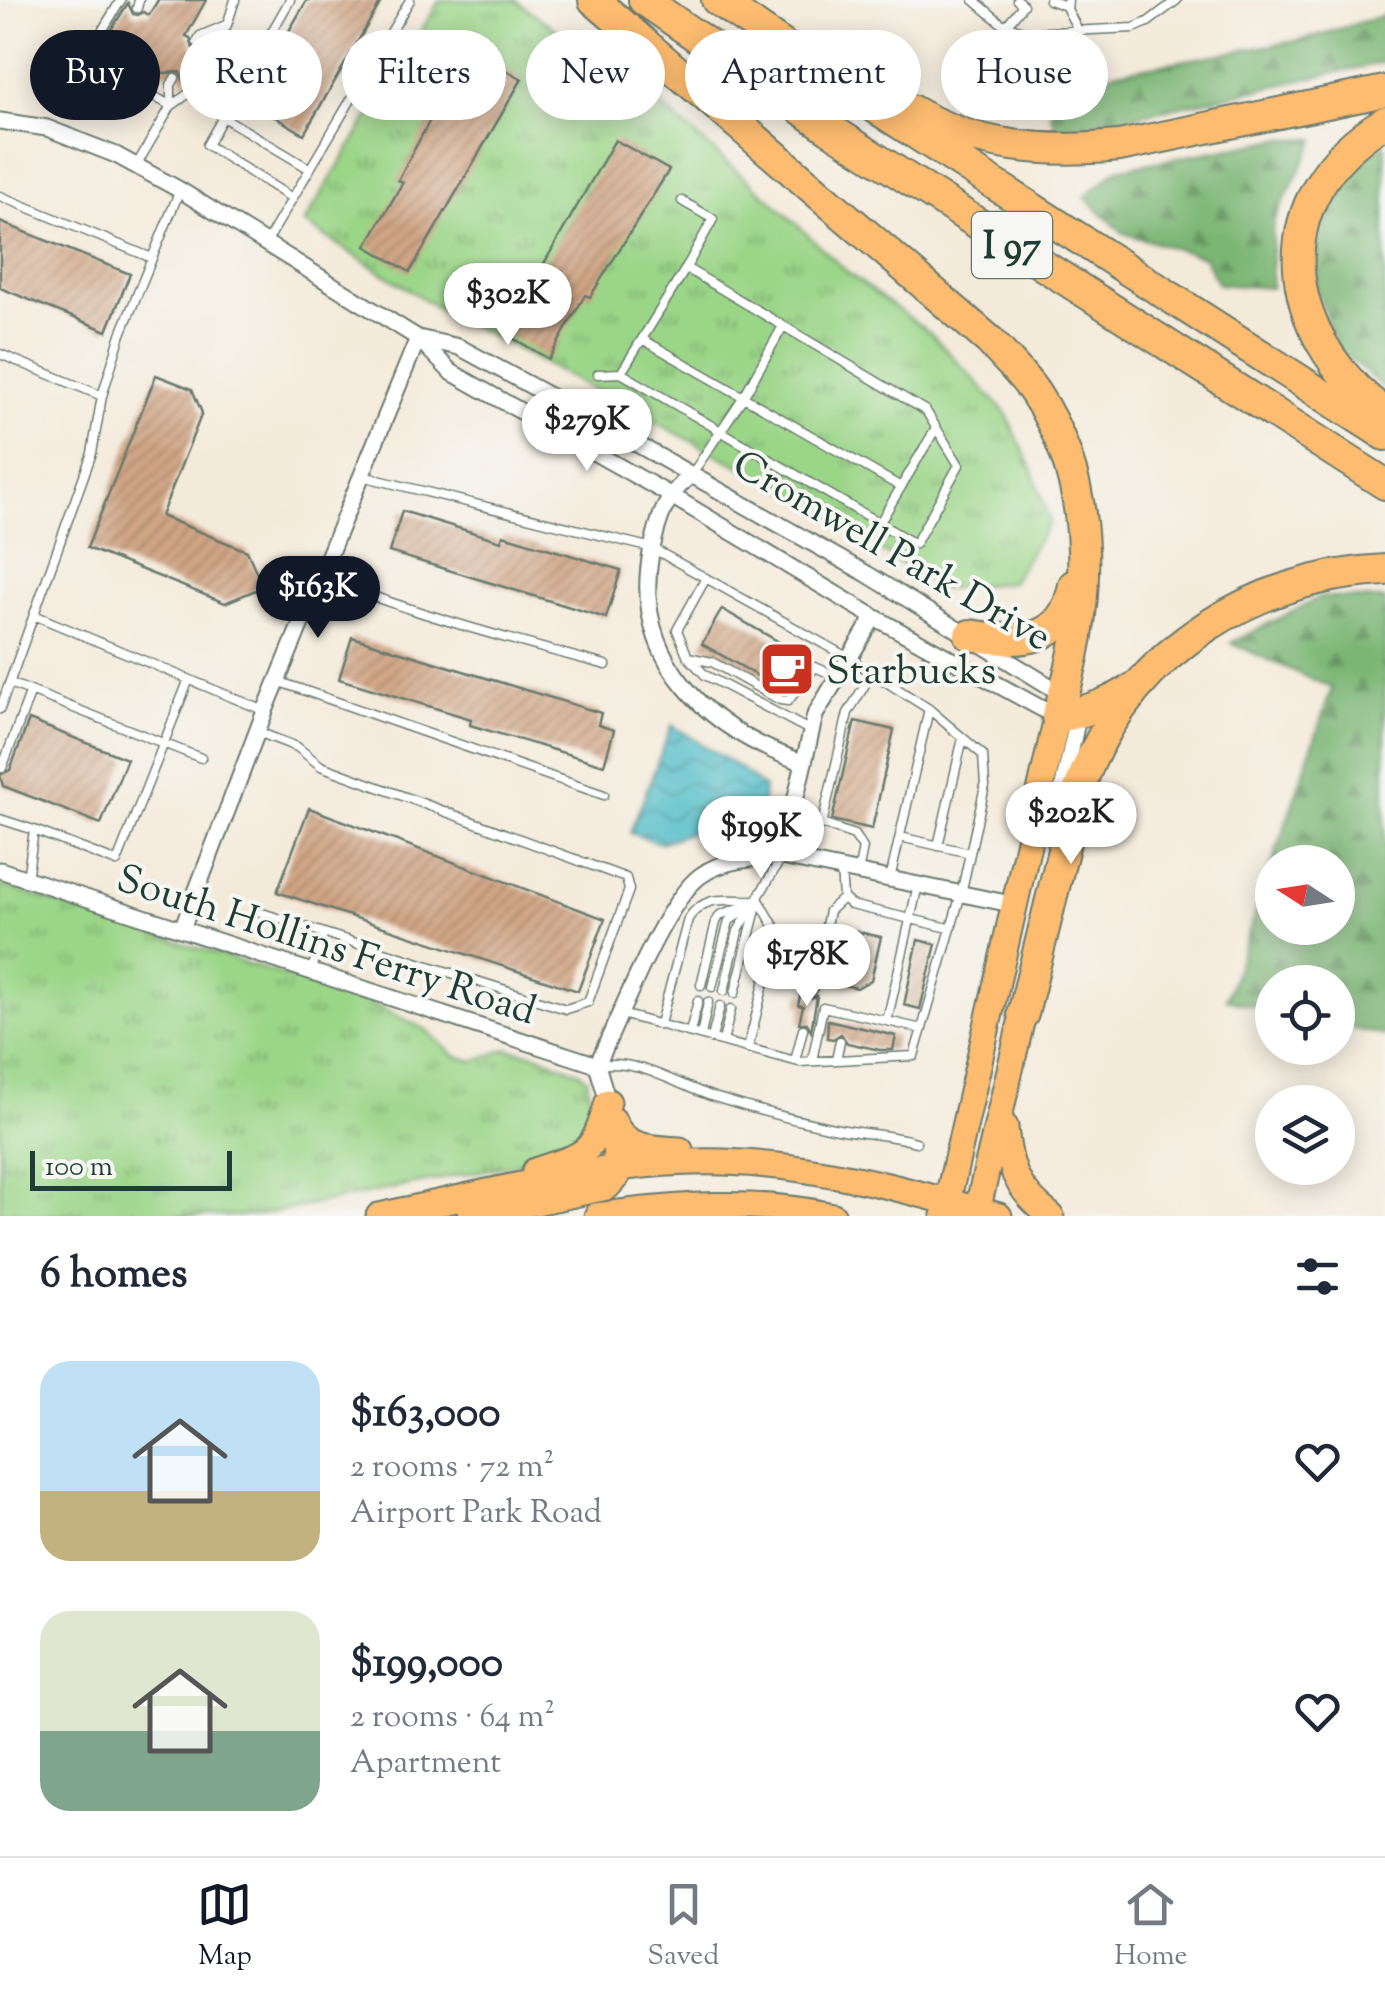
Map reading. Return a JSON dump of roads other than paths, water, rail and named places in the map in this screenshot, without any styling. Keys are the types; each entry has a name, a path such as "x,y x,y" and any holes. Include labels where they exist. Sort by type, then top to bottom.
{"highway":[{"path":"594,0 939,296 1010,362 1035,393 1068,462 1084,538 1082,606 1067,708 1116,700 1140,684"},
{"name":"I 97","path":"644,0 830,129 1385,484"},
{"name":"I 97","path":"717,0 854,94 1385,435"},
{"path":"726,0 922,117 973,137 1019,148 1119,146 1385,92"},
{"path":"1385,122 1336,161 1318,188 1299,242 1298,268 1316,338 1350,383 1385,413"},
{"path":"970,635 1033,638 1056,624 1072,598 1084,538"},
{"path":"1023,1014 1086,772 1119,711 1140,684 1169,653 1242,605 1304,581 1385,570"}],"main road":[{"path":"946,1209 1016,905 1067,708"},
{"path":"611,1114 635,1144 852,1176 946,1209 984,1214 1002,1104 1023,1014"},
{"path":"1002,1104 1008,1160 1018,1184 1051,1216"},
{"path":"611,1114 617,1170"},
{"path":"460,1209 588,1151 611,1114"},
{"path":"379,1216 460,1209 617,1170 721,1161 779,1165"},
{"path":"597,1216 664,1206 718,1204 833,1216"}],"street":[{"name":"Cromwell Park Drive","path":"0,121 47,128 136,166 180,190 418,338 450,372 670,495 874,616 1067,708"},
{"name":"Cromwell Park Drive","path":"418,338 458,347 692,474 970,635 1067,708"},
{"path":"182,929 265,711 418,338"},
{"path":"692,474 670,495 652,548 647,602 652,631 665,661 690,693 734,730 772,752 802,762"},
{"path":"782,857 815,715 874,616"},
{"path":"1023,1014 1058,809 1067,708"},
{"path":"611,1114 597,1065 666,918 686,888 702,874 746,859 782,857 1016,905"},
{"name":"South Hollins Ferry Road","path":"0,870 597,1065"}],"lane":[{"path":"103,30 121,0"},
{"path":"136,166 171,106 188,94 227,24 234,0"},
{"path":"273,30 290,0"},
{"path":"266,243 410,0"},
{"path":"974,0 1006,26 1022,30"},
{"path":"1006,26 1024,5 1017,0"},
{"path":"1049,0 1067,3 1078,30"},
{"path":"1103,30 1139,27 1178,0"},
{"path":"214,30 227,24"},
{"path":"171,106 175,78"},
{"path":"160,100 171,106"},
{"path":"221,120 207,145 292,198"},
{"path":"228,120 310,169"},
{"path":"0,709 92,452 102,396 121,334 180,190"},
{"path":"0,196 152,258"},
{"path":"621,373 713,219 682,201"},
{"path":"598,374 621,373 915,544 959,465 926,412 686,268"},
{"path":"692,474 744,396 783,326"},
{"path":"642,339 901,487"},
{"path":"0,354 102,396"},
{"path":"879,524 936,428"},
{"path":"362,476 652,548 847,657 929,709 983,755 986,786 960,894 936,960 914,1056 870,1053 851,1059 795,1061 622,1014"},
{"path":"320,577 364,594 606,665"},
{"path":"677,630 706,578"},
{"path":"34,616 265,711"},
{"path":"652,631 677,630"},
{"path":"677,630 688,657 705,675 810,731"},
{"path":"688,657 712,662 780,700 794,697 815,667 836,676"},
{"path":"812,991 829,911 843,898 850,871 863,848 854,835 822,824 848,712 872,673"},
{"path":"0,819 117,862 189,679"},
{"path":"277,681 604,795"},
{"path":"10,683 201,758"},
{"path":"2,768 30,691"},
{"path":"890,879 929,709"},
{"path":"257,732 297,746 321,766 626,878 629,890 588,1002 577,1008 566,1008 262,912"},
{"path":"938,846 963,738"},
{"path":"27,879 34,830"},
{"path":"900,837 970,853"},
{"path":"724,991 738,931 782,857"},
{"path":"875,1031 894,989 918,885"},
{"path":"843,898 852,905 949,928"},
{"path":"660,1024 688,919 698,905 709,900 759,900"},
{"path":"706,986 720,915 759,900"},
{"path":"735,993 759,900"},
{"path":"748,1048 776,930 759,900"},
{"path":"311,972 324,933"},
{"path":"902,954 915,956"},
{"path":"898,972 910,975"},
{"path":"894,989 906,992"},
{"path":"690,1032 703,1002 700,1035"},
{"path":"712,1038 720,1006"},
{"path":"812,1061 824,1008 922,1029"},
{"path":"723,1041 731,1010"},
{"path":"844,1024 846,1012"},
{"path":"858,1027 861,1016"},
{"path":"795,1061 803,1029"},
{"path":"836,1060 840,1041"},
{"path":"851,1059 855,1044"},
{"path":"597,1065 616,1062 728,1100 834,1128 916,1142"}],"water":[{"path":"672,725 764,788 762,809 755,821 736,816 660,843 630,833"}],"place":[{"name":"Starbucks","path":"787,669"}]}
